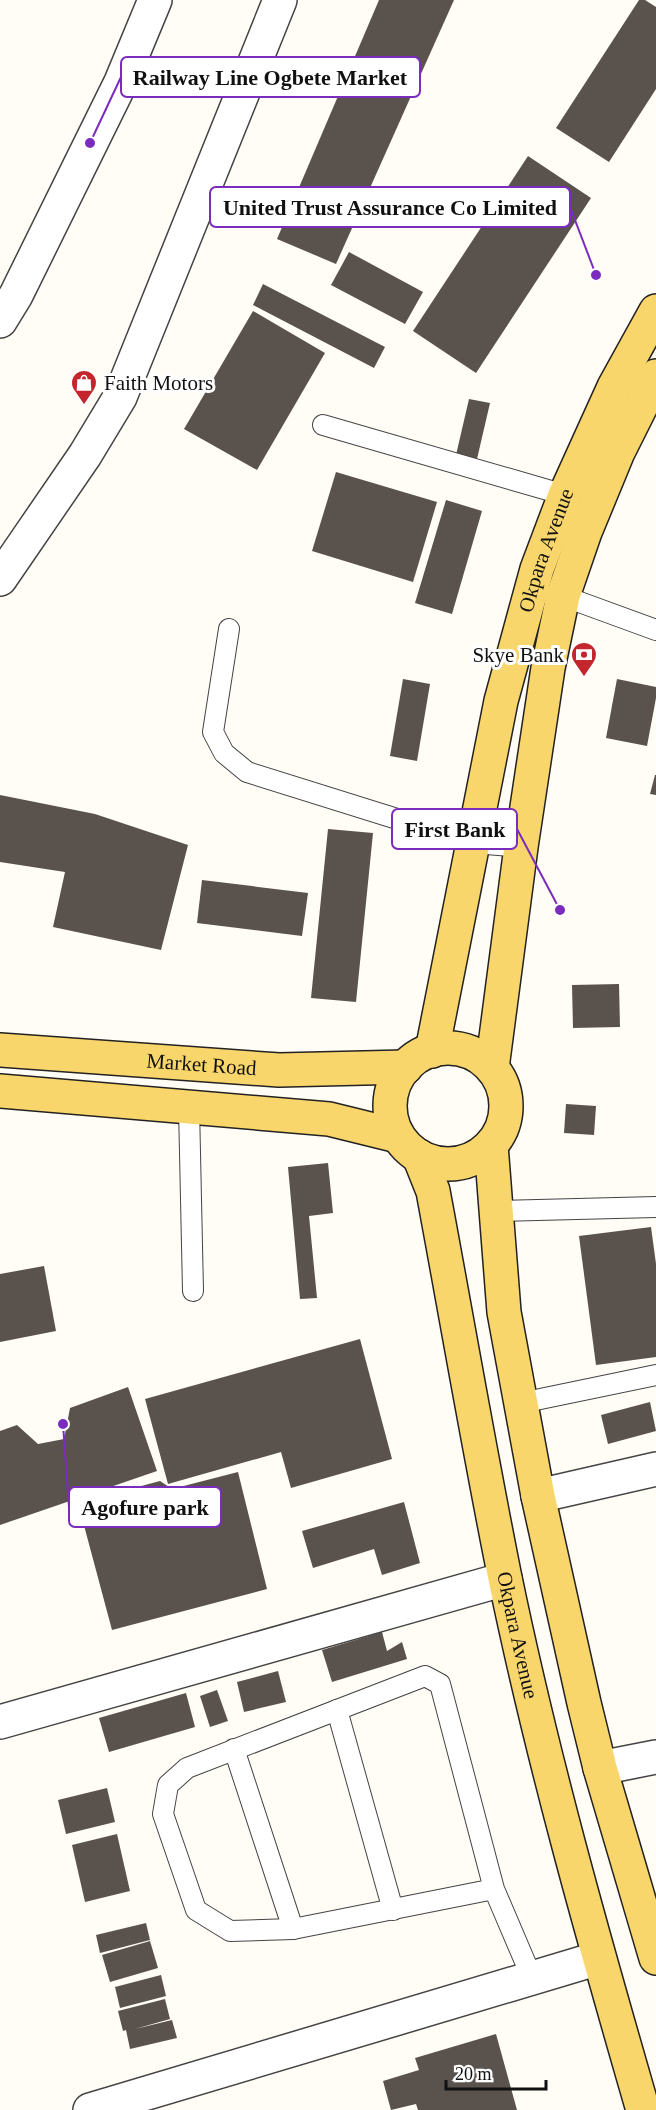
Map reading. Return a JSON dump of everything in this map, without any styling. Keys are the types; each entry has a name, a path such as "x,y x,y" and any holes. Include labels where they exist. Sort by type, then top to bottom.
{"main road":[{"name":"Okpara Avenue","path":"419,1059 474,843 501,701 542,552 614,387 656,311"},
{"name":"Okpara Avenue","path":"492,1068 521,847 548,668 563,596 585,532 618,452 656,376"},
{"path":"448,1048 464,1050 479,1057 492,1068 500,1079 506,1106 504,1120 491,1145 476,1157 457,1164 437,1163 409,1146 392,1118 390,1100 395,1082 419,1059 448,1048"},
{"name":"Market Road","path":"0,1050 279,1070 419,1059"},
{"name":"Market Road","path":"0,1091 329,1119 409,1146"},
{"path":"491,1145 504,1312 538,1496 600,1768 656,1958"},
{"name":"Okpara Avenue","path":"409,1146 434,1191 505,1579 536,1712 599,1958 643,2110"},
{"path":"536,1712 584,1703"}],"street":[{"path":"0,321 16,295 121,82 155,0"},
{"path":"0,579 85,455 120,397 280,0"},
{"path":"538,1496 656,1469"},
{"path":"0,1722 505,1579"},
{"path":"600,1768 656,1757"},
{"path":"90,2110 599,1958"}],"lane":[{"path":"323,425 565,495"},
{"path":"530,591 563,596 656,630"},
{"path":"229,629 213,732 224,753 247,772 474,843 521,847"},
{"path":"189,1107 193,1291"},
{"path":"496,1211 656,1207"},
{"path":"521,1403 656,1376"},
{"path":"494,1889 293,1929 230,1931 196,1910 163,1814 168,1785 187,1768 425,1676 440,1684 494,1889 532,1978"},
{"path":"337,1710 393,1910"},
{"path":"234,1749 293,1929"}],"building":[{"path":"379,0 454,0 336,264 277,239"},
{"path":"639,0 645,0 656,7 656,89 609,162 556,128"},
{"path":"528,156 591,198 476,373 413,331"},
{"path":"349,252 423,292 405,324 331,285"},
{"path":"263,284 385,347 374,368 253,305"},
{"path":"253,311 325,353 257,470 184,429"},
{"path":"469,399 490,403 477,459 456,455"},
{"path":"336,472 437,502 413,582 312,551"},
{"path":"446,500 482,511 452,614 415,603"},
{"path":"403,679 430,684 417,761 390,756"},
{"path":"617,679 656,687 647,746 606,738"},
{"path":"656,775 656,795 650,794"},
{"path":"0,795 95,814 188,845 161,950 53,927 65,872 0,862"},
{"path":"328,829 373,833 356,1002 311,998"},
{"path":"202,880 308,893 302,936 197,923"},
{"path":"619,984 620,1027 573,1028 572,985"},
{"path":"566,1104 596,1106 594,1135 564,1133"},
{"path":"328,1163 333,1213 309,1216 317,1298 300,1299 288,1167"},
{"path":"651,1227 656,1264 656,1357 596,1365 579,1236"},
{"path":"44,1266 56,1331 0,1342 0,1274"},
{"path":"360,1339 392,1459 291,1488 281,1452 168,1484 145,1399"},
{"path":"128,1387 157,1471 0,1525 0,1431 17,1425 38,1444 64,1439 70,1408"},
{"path":"650,1402 656,1431 608,1444 601,1415"},
{"path":"238,1472 267,1589 112,1630 78,1503 160,1481 172,1489"},
{"path":"404,1502 420,1563 382,1575 374,1549 313,1568 302,1531"},
{"path":"382,1632 387,1651 402,1642 407,1659 332,1682 322,1650"},
{"path":"278,1671 286,1702 244,1712 237,1682"},
{"path":"217,1690 228,1721 210,1727 200,1696"},
{"path":"186,1693 195,1727 109,1752 99,1718"},
{"path":"107,1788 115,1822 66,1834 58,1800"},
{"path":"117,1834 130,1891 85,1902 72,1845"},
{"path":"146,1923 150,1940 100,1953 96,1935"},
{"path":"150,1941 158,1968 110,1982 102,1955"},
{"path":"161,1975 166,1996 120,2008 115,1987"},
{"path":"165,1999 170,2019 135,2029 172,2020 177,2038 130,2049 126,2030 123,2031 118,2011"},
{"path":"496,2034 517,2110 418,2110 416,2104 391,2110 383,2081 419,2070 415,2058"}],"place":[{"name":"Railway Line Ogbete Market","path":"90,143"},
{"name":"United Trust Assurance Co Limited","path":"596,275"},
{"name":"Faith Motors","path":"84,406"},
{"name":"Skye Bank","path":"584,678"},
{"name":"First Bank","path":"560,910"},
{"name":"Agofure park","path":"63,1424"}]}
